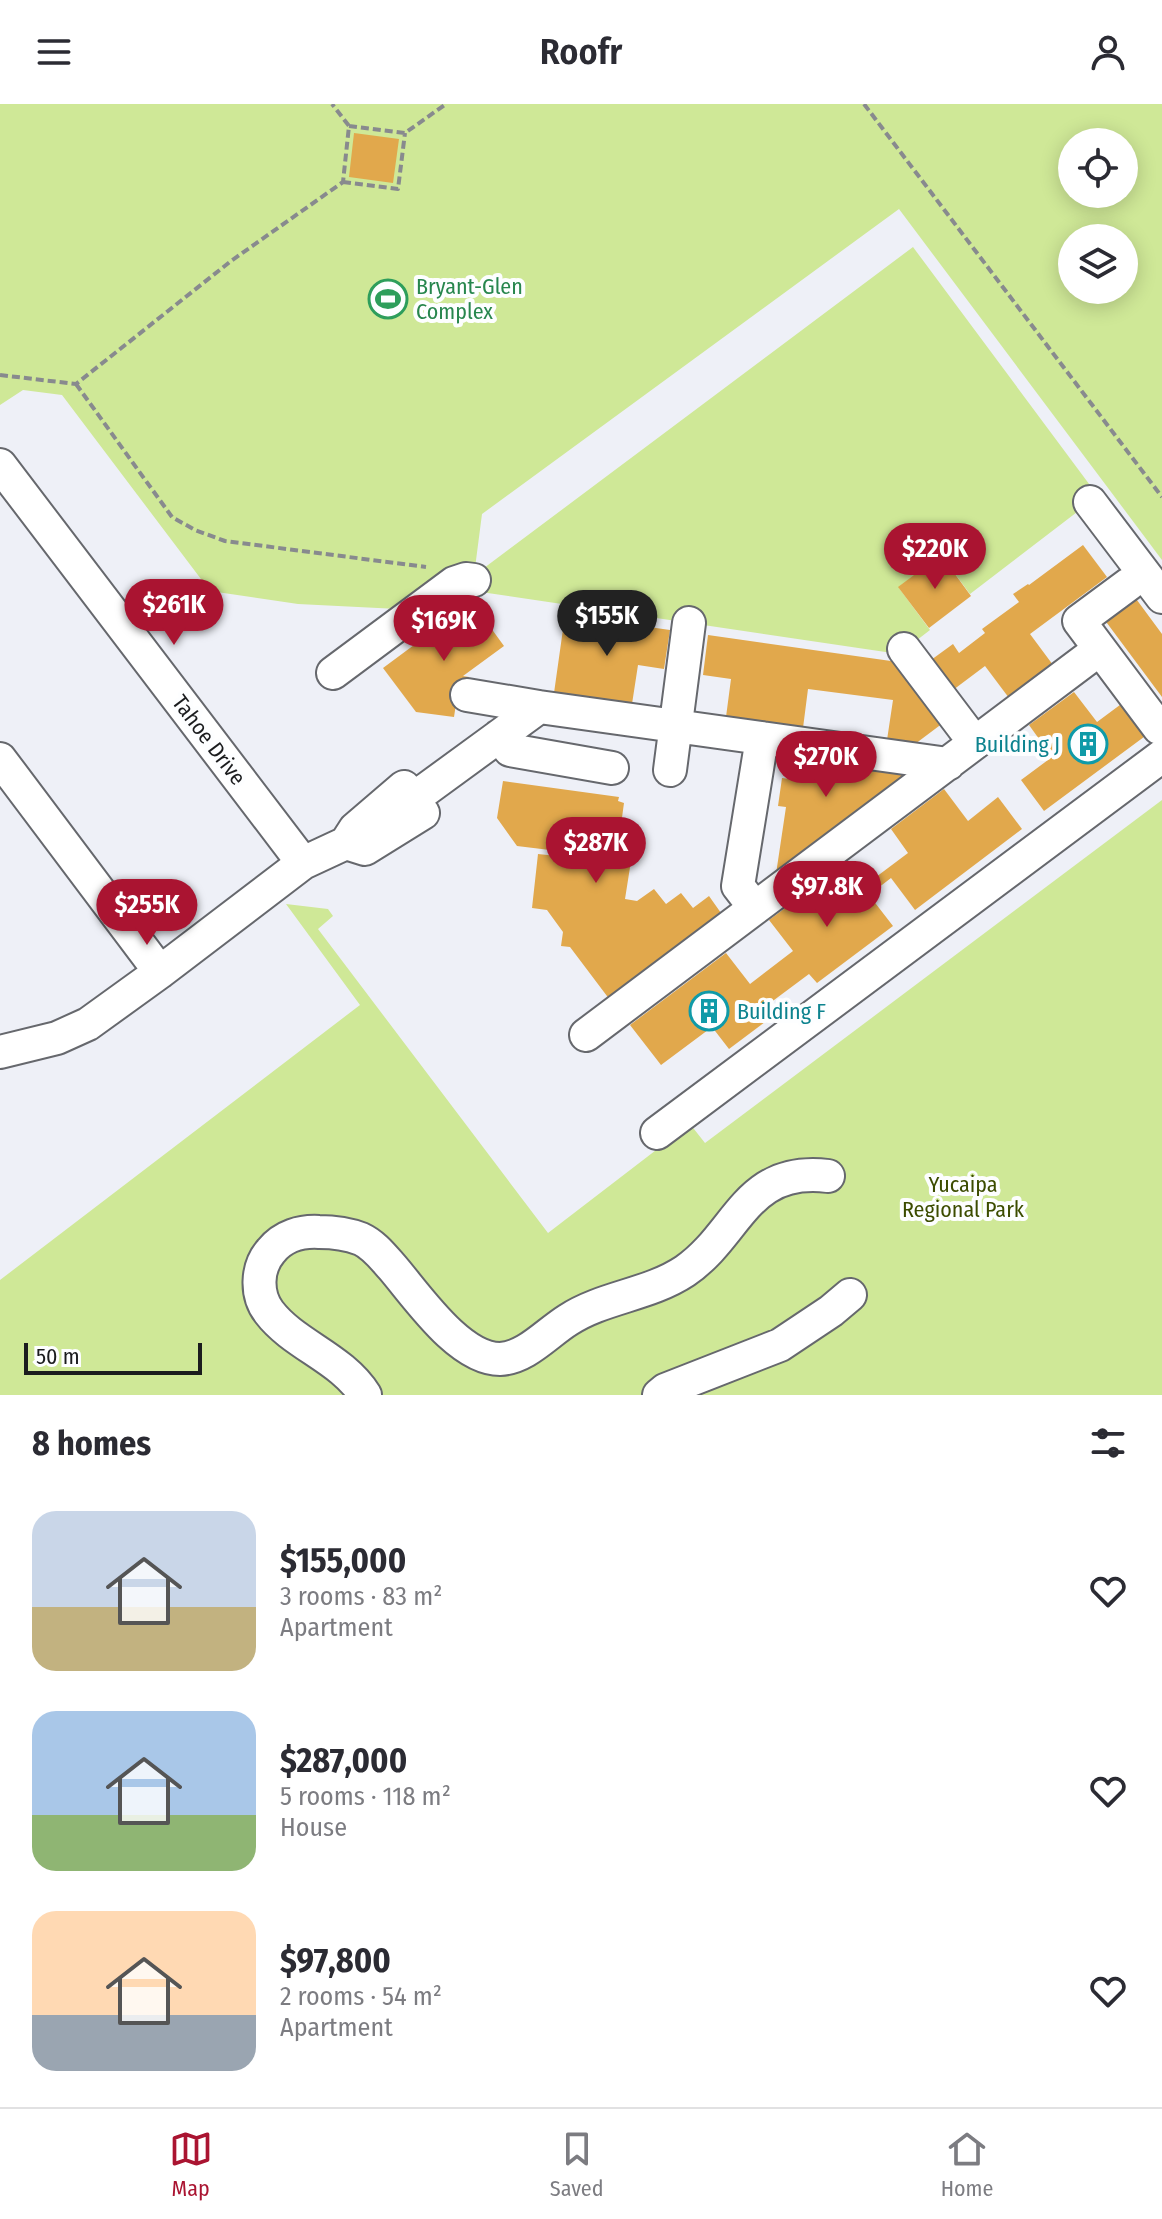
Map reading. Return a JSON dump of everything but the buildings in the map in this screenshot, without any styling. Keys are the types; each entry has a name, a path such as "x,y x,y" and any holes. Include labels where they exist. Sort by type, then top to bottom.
{"street":[{"name":"Tahoe Drive","path":"0,465 303,863"},
{"path":"1090,502 1162,597"},
{"path":"333,673 464,582"},
{"path":"657,1133 1160,742 1079,621 1129,584"},
{"path":"670,770 689,623"},
{"path":"904,649 975,743"},
{"path":"586,1035 1100,649"},
{"path":"467,695 948,764"},
{"path":"0,1052 57,1038 88,1024 303,863 346,843 365,849 413,799 539,707"},
{"path":"499,736 510,750 612,768"},
{"path":"755,908 738,886 762,738"},
{"path":"0,759 160,972"},
{"path":"365,1395 345,1371 282,1325 268,1311 261,1297 261,1268 270,1252 284,1239 307,1231 337,1233 362,1240 380,1253 453,1338 474,1353 500,1359 522,1352 577,1314 668,1280 685,1270 700,1258 761,1190 798,1174 828,1176"},
{"path":"659,1395 780,1345 850,1295"}],"path":[{"path":"332,104 349,126 343,182"},
{"path":"349,126 405,133 446,104"},
{"path":"864,104 1162,497"},
{"path":"0,375 76,384 231,261 343,182 398,189 405,133"},
{"path":"76,384 172,517 195,530 225,541 434,568 464,582"}],"green space":[{"name":"Bryant-Glen Complex","path":"0,104 1162,104 1162,560 899,209 482,514 475,568 484,568 913,247 1098,496 970,594 941,555 899,588 930,630 899,654 474,591 472,602 458,612 298,604 210,591 62,395 23,390 0,405"},
{"name":"Yucaipa Regional Park","path":"1162,800 1162,1395 0,1395 0,1280 360,1005 286,904 328,909 333,916 318,929 548,1233 690,1124 705,1143"}],"place":[{"name":"Bryant-Glen Complex","path":"388,299"},
{"name":"Building J","path":"1088,744"},
{"name":"Building F","path":"709,1011"}]}
